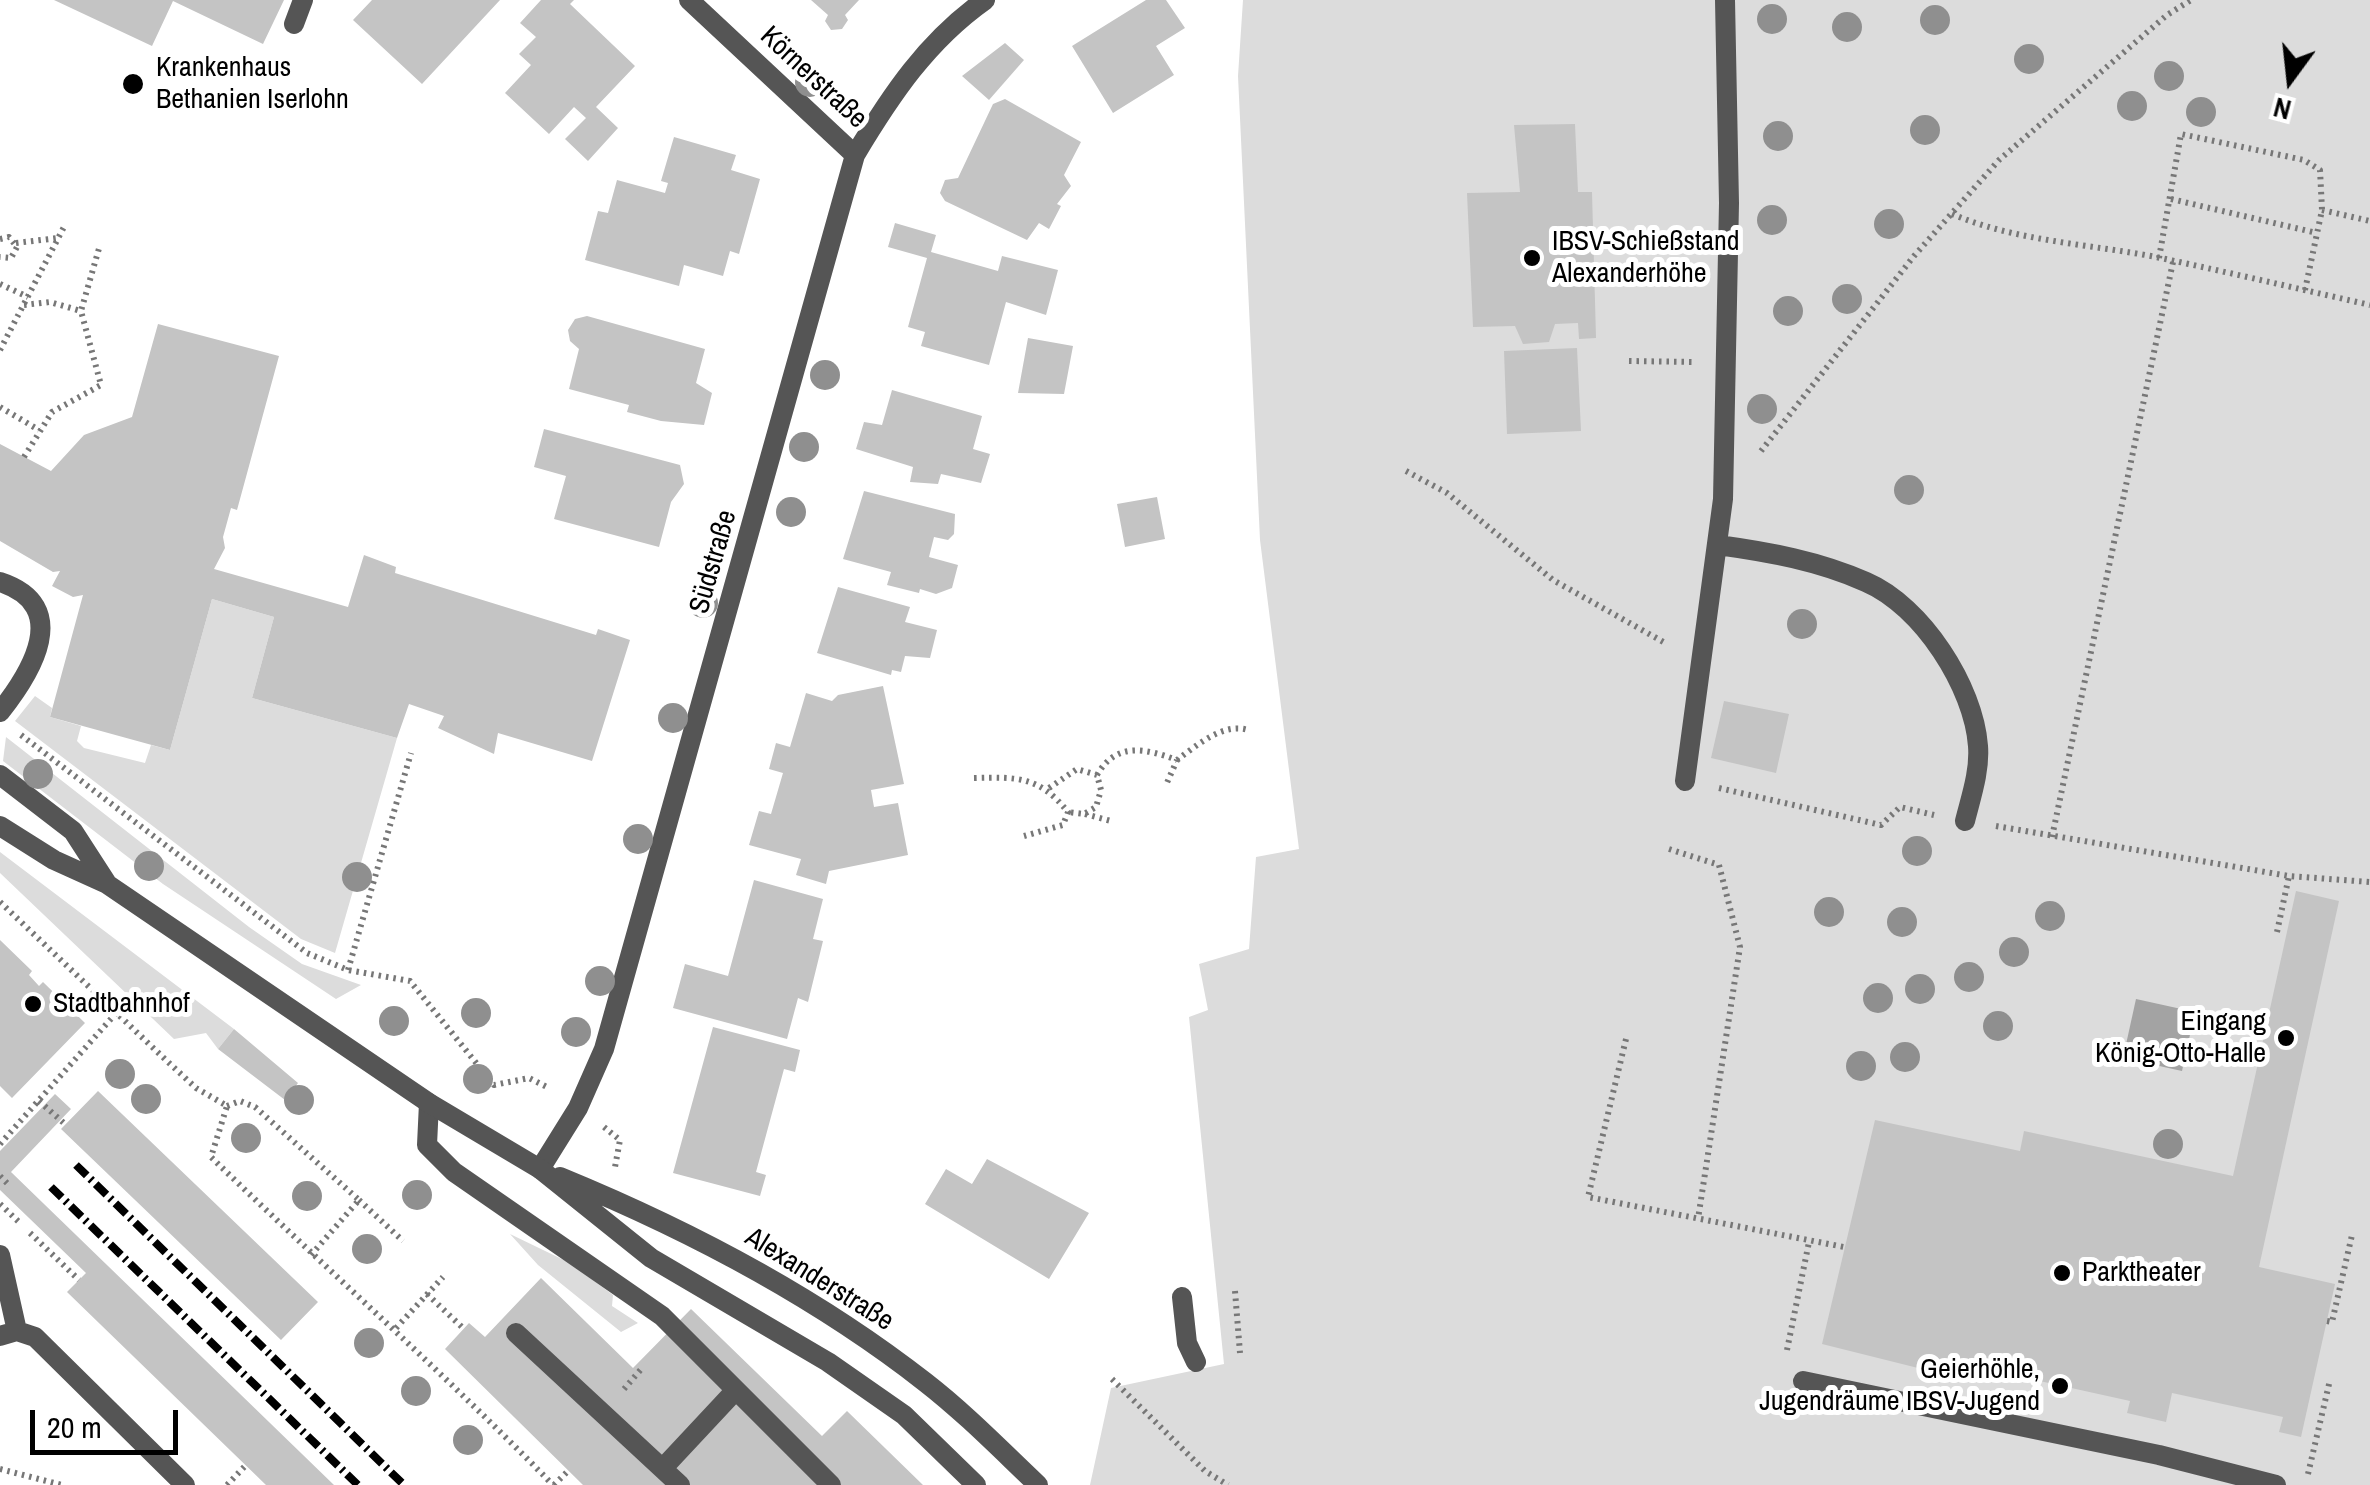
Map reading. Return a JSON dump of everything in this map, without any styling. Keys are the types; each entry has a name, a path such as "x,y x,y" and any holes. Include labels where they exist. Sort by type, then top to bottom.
{"street":[{"path":"294,24 304,0"},
{"name":"Körnerstraße","path":"690,0 855,155"},
{"name":"Südstraße","path":"540,1169 584,1096 604,1049 855,155 897,86 932,46 986,0"},
{"path":"1685,781 1723,499 1729,203 1725,0"},
{"path":"1718,545 1783,554 1870,583 1917,622 1956,670 1972,712 1978,762 1965,822"},
{"path":"0,582 27,599 40,613 40,631 33,663 0,712"},
{"name":"Alexanderstraße","path":"0,775 73,831 107,884"},
{"name":"Alexanderstraße","path":"0,826 54,860 107,884 429,1103 540,1169 651,1258 828,1362 904,1414 976,1485"},
{"path":"429,1103 427,1145 454,1172 662,1316 831,1485"},
{"name":"Alexanderstraße","path":"540,1169 671,1222 850,1327 927,1384 1038,1485"},
{"path":"0,1256 8,1334 35,1337 184,1485"},
{"path":"1182,1297 1187,1343 1196,1362"},
{"path":"516,1333 680,1485"},
{"path":"1803,1382 2159,1455 2276,1485"},
{"path":"663,1468 734,1392"}],"path":[{"path":"1723,499 1999,160 2167,15 2192,0"},
{"path":"2159,258 2181,134 2304,160 2320,170 2322,210 2304,290"},
{"path":"2171,200 2317,233"},
{"path":"2322,210 2370,220"},
{"path":"1952,214 1973,224 2100,251 2159,258 2370,305"},
{"path":"0,350 64,225"},
{"path":"0,239 9,237 16,243 58,238"},
{"path":"0,257 14,256 16,243"},
{"path":"24,457 52,412 102,386 81,311 100,244"},
{"path":"2052,837 2173,262"},
{"path":"0,284 26,301 50,302 81,311"},
{"path":"1630,361 1683,362"},
{"path":"0,407 39,430"},
{"path":"1406,471 1446,493 1554,580 1703,664"},
{"path":"1166,785 1177,760 1210,736 1240,727 1248,730"},
{"path":"14,730 307,953 348,970 410,981 494,1085 530,1078 548,1086"},
{"path":"1096,774 1108,756 1127,749 1177,760"},
{"path":"348,970 411,753"},
{"path":"1049,788 1077,770 1096,774"},
{"path":"1084,814 1096,808 1101,790 1096,774"},
{"path":"974,778 1014,777 1049,788 1068,812 1111,821"},
{"path":"1710,786 1881,825 1900,807 1965,822 2289,876 2370,882"},
{"path":"1024,836 1063,825 1068,812"},
{"path":"1668,849 1719,865 1740,947 1698,1219"},
{"path":"2278,932 2289,876"},
{"path":"0,902 196,1088 227,1106"},
{"path":"0,1144 3,1134 39,1101 117,1012"},
{"path":"1626,1039 1588,1197 1844,1247"},
{"path":"404,1240 255,1107 240,1100 227,1106 210,1157 311,1255 396,1328 554,1485 568,1471"},
{"path":"39,1101 66,1125"},
{"path":"0,1176 10,1185"},
{"path":"311,1255 359,1200"},
{"path":"0,1204 78,1280"},
{"path":"2327,1321 2332,1322 2352,1235"},
{"path":"1789,1342 1809,1242"},
{"path":"396,1328 443,1276"},
{"path":"1235,1291 1240,1353"},
{"path":"427,1294 464,1329"},
{"path":"1112,1379 1204,1471 1228,1485"},
{"path":"2306,1485 2330,1380"},
{"path":"227,1485 246,1466"},
{"path":"0,1468 62,1485"}],"shaded area":[{"path":"1243,0 2370,0 2370,1485 1090,1485 1111,1388 1224,1364 1189,1017 1208,1010 1199,964 1249,949 1256,857 1299,849 1260,540 1238,76"},
{"path":"212,599 274,617 252,698 397,738 335,953 301,939 15,721 35,696 52,708 50,717 81,726 77,741 84,748 145,763 151,745 170,750"},
{"path":"6,737 249,927 302,964 361,985 336,999 163,884 3,761"},
{"path":"0,852 234,1029 218,1049 206,1033 174,1039 0,873"},
{"path":"2136,999 2195,1012 2182,1071 2123,1058"},
{"path":"510,1234 570,1263 613,1295 612,1306 638,1323 621,1332 538,1265"}],"building":[{"path":"54,0 284,0 263,44 173,1 152,46"},
{"path":"372,0 500,0 422,84 353,20"},
{"path":"541,0 574,0 570,4 635,66 596,107 618,128 588,161 565,139 586,118 574,107 549,134 505,93 531,65 519,54 536,37 520,23"},
{"path":"811,0 859,0 845,15 848,20 842,29 831,30 825,21 828,15"},
{"path":"1146,0 1166,0 1185,28 1156,46 1174,75 1113,113 1072,46"},
{"path":"1005,43 1024,60 989,100 962,76"},
{"path":"1005,99 1081,142 1064,175 1071,186 1057,204 1061,206 1049,229 1039,223 1027,240 945,201 940,193 945,180 958,178 993,104"},
{"name":"IBSV-Schießstand Alexanderhöhe","path":"1575,124 1578,192 1592,192 1596,338 1579,339 1578,323 1555,324 1549,342 1523,344 1515,326 1473,327 1467,193 1520,192 1514,125"},
{"path":"674,137 736,155 731,170 760,179 739,254 730,251 723,276 684,265 679,286 585,260 598,211 608,213 617,180 665,193 668,183 661,181"},
{"path":"895,223 936,235 931,252 998,271 1002,256 1058,270 1046,315 1006,302 989,365 921,346 925,332 908,327 927,258 888,247"},
{"path":"587,316 705,349 696,383 712,393 704,425 661,421 627,412 629,405 569,389 579,349 570,341 568,330 575,319"},
{"path":"158,324 279,356 237,510 231,508 223,537 225,548 214,569 348,607 364,555 396,567 395,573 596,635 598,629 630,640 592,761 498,733 494,754 438,728 444,716 409,704 397,738 252,698 274,617 212,599 170,750 50,717 83,595 73,597 52,586 60,571 53,572 0,541 0,444 51,471 84,435 132,417"},
{"path":"1028,338 1073,346 1064,394 1018,393"},
{"path":"1577,348 1581,431 1507,434 1504,351"},
{"path":"892,390 982,416 973,449 990,454 981,483 941,474 938,484 910,482 913,467 856,449 864,422 882,425"},
{"path":"544,429 680,465 684,484 671,502 659,547 554,519 566,476 534,467"},
{"path":"864,491 955,514 954,534 948,540 934,537 929,557 958,565 952,588 936,594 887,585 891,572 843,559"},
{"path":"1157,497 1165,539 1125,547 1117,504"},
{"path":"838,587 910,607 905,622 937,630 930,658 905,656 901,672 892,670 891,675 817,653"},
{"path":"883,686 904,784 871,790 874,807 898,803 908,855 829,871 826,884 796,875 801,859 749,845 759,811 771,814 783,773 769,769 776,743 790,747 806,693 832,701 838,695"},
{"path":"1724,701 1789,714 1776,773 1711,758"},
{"path":"754,880 823,899 813,939 823,941 808,1002 798,998 787,1039 673,1008 685,964 728,976"},
{"name":"Parktheater","path":"2296,891 2339,901 2259,1267 2335,1284 2301,1437 2279,1432 2283,1417 2172,1393 2166,1422 2127,1413 2130,1401 1945,1360 1942,1374 1822,1344 1875,1120 2020,1151 2024,1131 2233,1176"},
{"name":"Stadtbahnhof","path":"0,940 32,971 29,975 39,986 43,982 85,1023 12,1098 0,1086"},
{"path":"713,1027 800,1050 795,1072 784,1069 756,1172 766,1175 760,1196 673,1173"},
{"path":"234,1029 298,1083 285,1100 218,1049"},
{"path":"98,1091 318,1302 281,1340 61,1129"},
{"path":"55,1094 71,1109 11,1172 334,1485 266,1485 67,1292 86,1273 0,1190 0,1151"},
{"path":"987,1159 1089,1213 1049,1279 925,1204 946,1169 972,1184"},
{"path":"541,1278 633,1368 691,1309 822,1436 847,1411 923,1485 583,1485 445,1349 469,1323 485,1337"}],"railway":[{"path":"76,1165 404,1485"},
{"path":"51,1187 358,1485"}],"place":[{"name":"Krankenhaus Bethanien Iserlohn","path":"133,84"},
{"name":"IBSV-Schießstand Alexanderhöhe","path":"1532,258"},
{"name":"Stadtbahnhof","path":"33,1004"},
{"name":"Eingang König-Otto-Halle","path":"2286,1038"},
{"name":"Parktheater","path":"2062,1273"},
{"name":"Geierhöhle, Jugendräume IBSV-Jugend","path":"2060,1386"}]}
